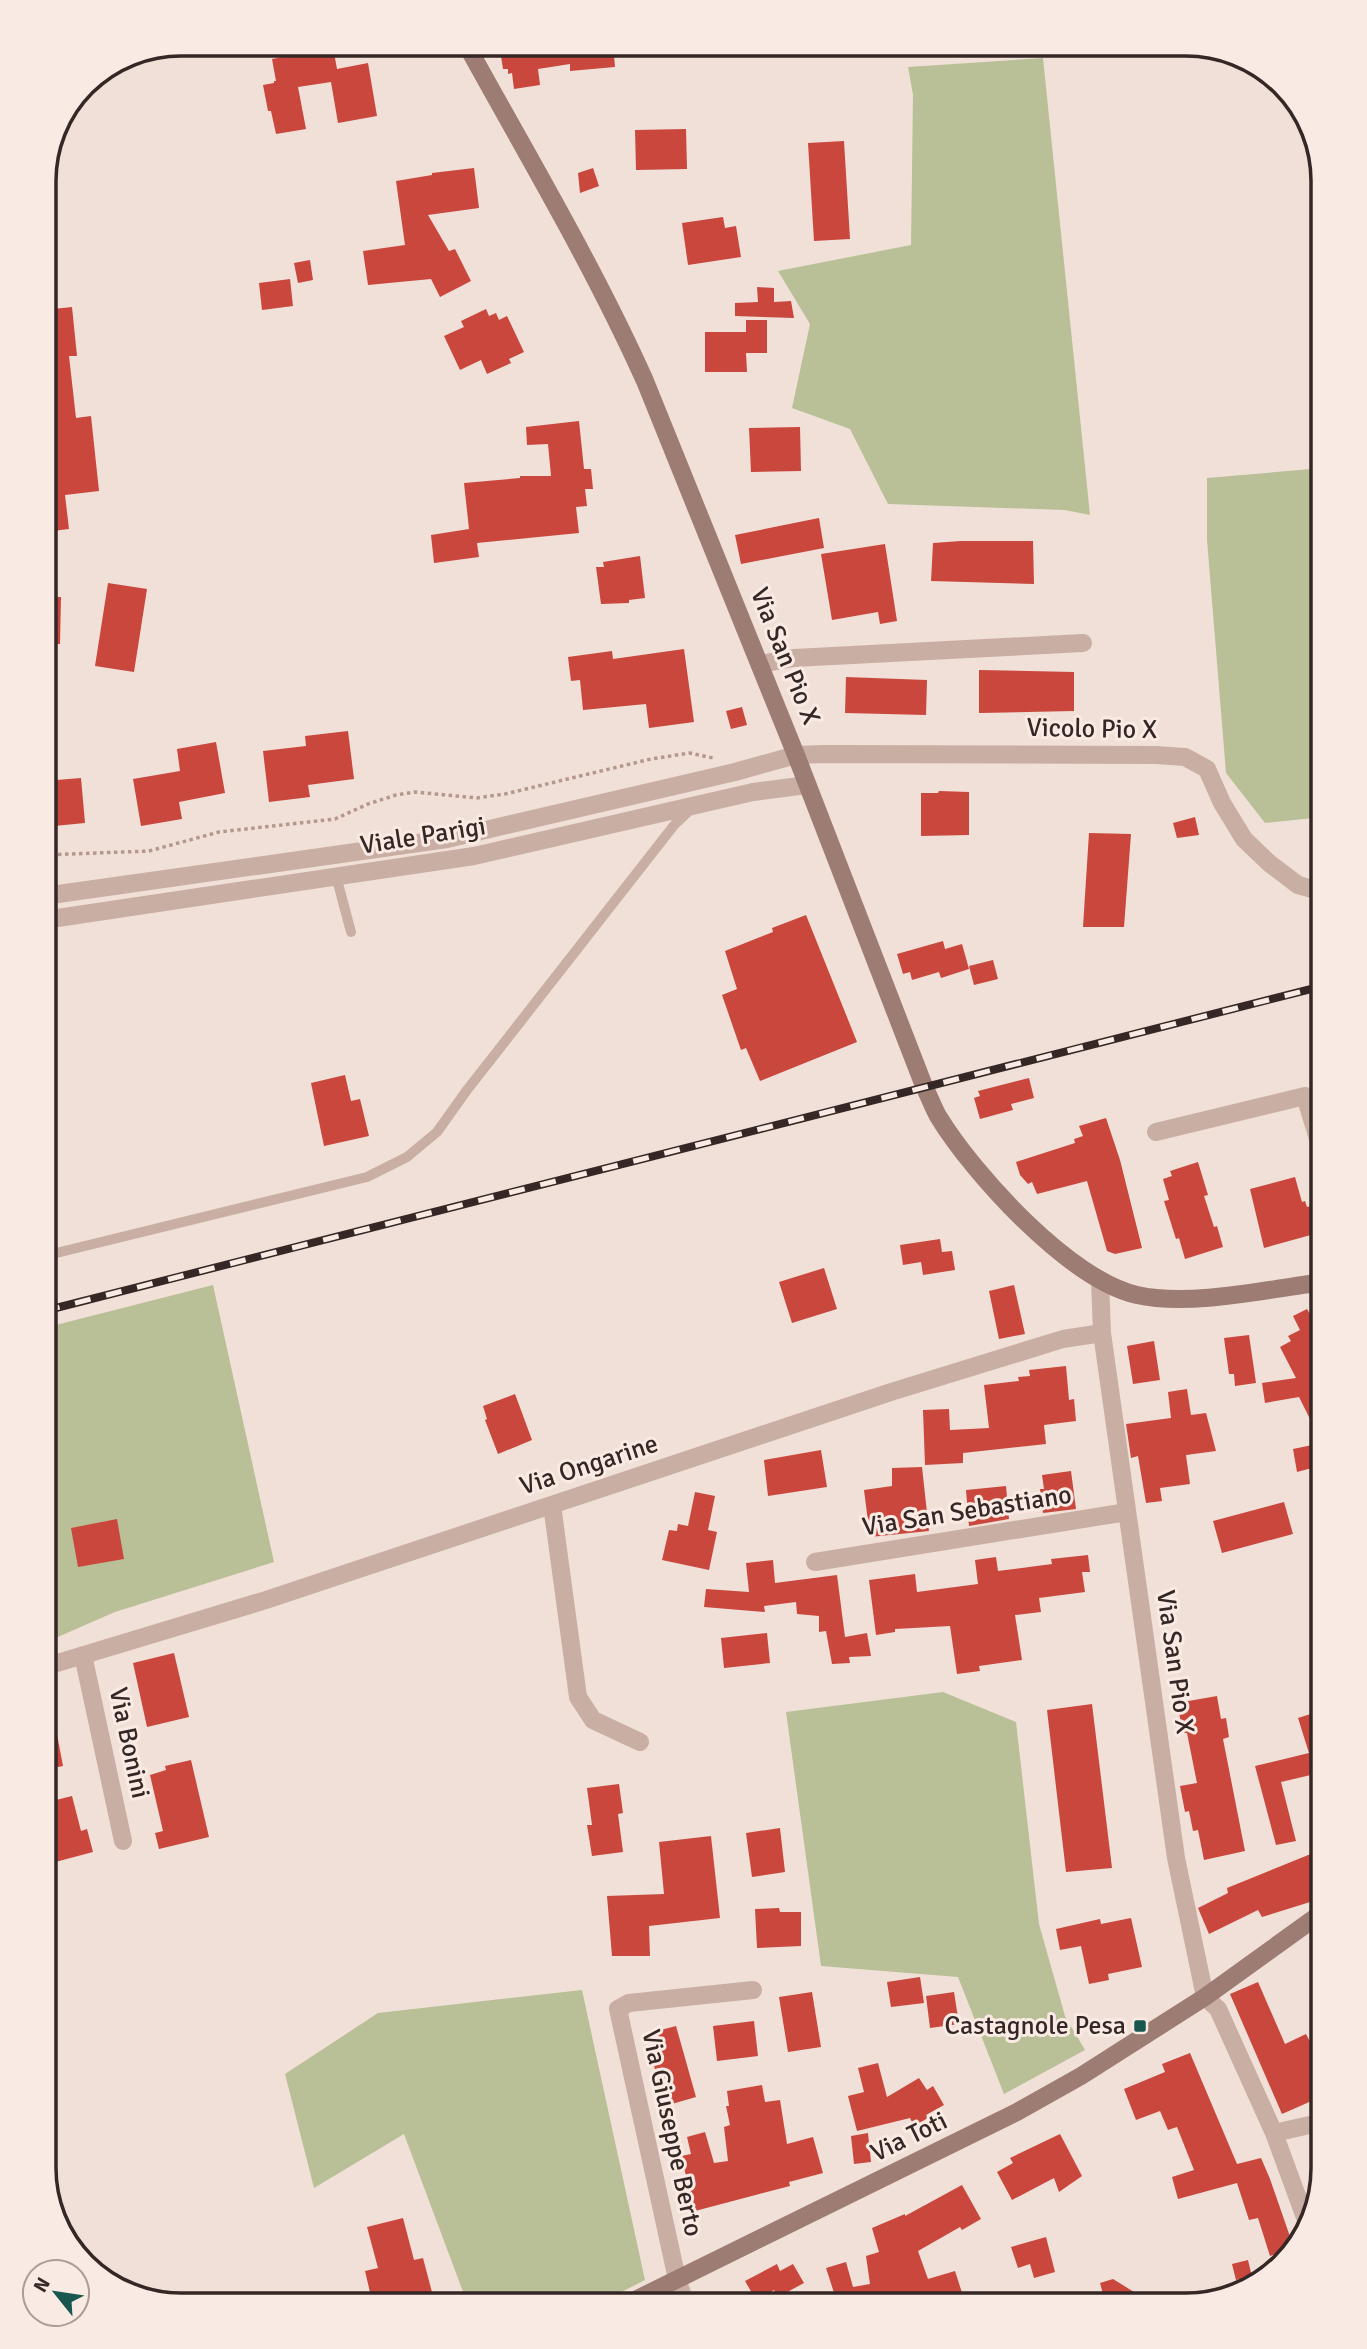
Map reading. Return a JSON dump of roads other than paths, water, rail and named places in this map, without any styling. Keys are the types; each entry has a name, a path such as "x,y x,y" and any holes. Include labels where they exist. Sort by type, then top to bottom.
{"street":[{"name":"Via San Pio X","path":"473,56 624,334 669,435 924,1087 938,1115 984,1179 1027,1222 1078,1265 1115,1288 1138,1295 1194,1299 1311,1284"},
{"path":"760,664 794,659 1083,643"},
{"name":"Viale Parigi","path":"56,894 447,839 735,772 796,755"},
{"name":"Vicolo Pio X","path":"796,755 1185,757 1207,769 1222,803 1244,839 1298,885 1311,889"},
{"name":"Viale Parigi","path":"56,918 474,856 753,792 807,785"},
{"path":"1156,1132 1305,1096 1311,1116"},
{"path":"1100,1280 1102,1333"},
{"name":"Via San Pio X","path":"1102,1333 1176,1858 1205,1997"},
{"name":"Via Ongarine","path":"56,1663 266,1600 905,1388 1063,1339 1102,1333"},
{"path":"552,1505 578,1698 593,1720 640,1742"},
{"name":"Via San Sebastiano","path":"815,1562 1127,1512"},
{"name":"Via Bonini","path":"83,1655 123,1841"},
{"name":"Via Toti","path":"649,2293 1017,2112 1081,2076 1205,1997 1311,1921"},
{"name":"Via Giuseppe Berto","path":"677,2279 618,2009 629,2003 752,1990"},
{"path":"1205,1997 1218,2008 1274,2133 1303,2211"},
{"path":"1274,2133 1311,2125"},
{"path":"677,2279 682,2293"}],"lane":[{"path":"56,1253 368,1177 407,1157 437,1132 675,824 695,806"},
{"path":"336,876 351,932"}],"railway":[{"path":"56,1308 1311,989"}],"place":[{"name":"Castagnole Pesa","path":"1140,2026"}]}
